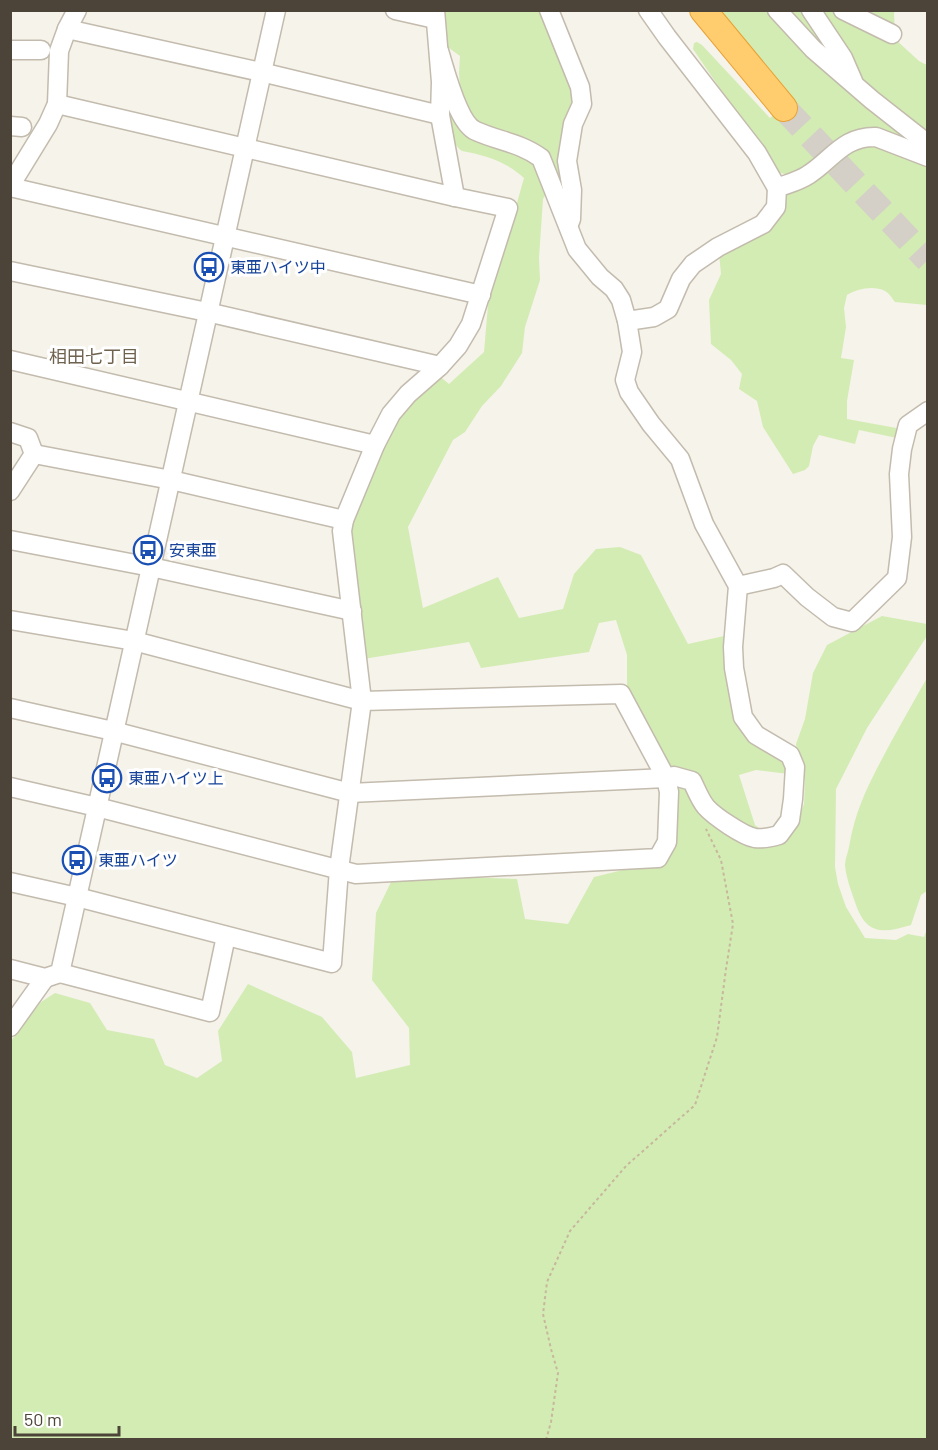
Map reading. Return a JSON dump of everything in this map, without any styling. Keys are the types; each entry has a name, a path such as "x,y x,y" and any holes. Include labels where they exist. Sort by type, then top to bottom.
{"highway":[{"path":"703,10 784,108"}],"street":[{"path":"10,1027 52,975 76,897 276,10"},
{"path":"394,10 435,15 441,82 440,114 455,197"},
{"path":"549,10 580,87 582,104 573,124 567,161 572,190 571,219 568,228"},
{"path":"627,321 654,317 668,309 681,279 693,264 718,247 763,224 776,207 777,188 757,153 648,10"},
{"path":"777,10 813,49 927,144"},
{"path":"811,10 843,58 855,85"},
{"path":"843,10 892,34"},
{"path":"76,11 59,51 57,104 48,124 10,186 482,295"},
{"path":"67,28 440,114"},
{"path":"10,50 41,50"},
{"path":"10,708 113,731 350,793 674,776 692,781 706,807 730,826 756,839 779,835 789,820 795,767 790,755 756,735 743,717 734,668 733,647 738,586 704,524 680,459 629,392 625,380 632,352 621,300 614,289 600,277 577,249 541,158 516,144 475,131 468,126 459,111 439,51"},
{"path":"10,882 332,963 339,869 362,701 342,531 344,520 375,445 391,414 408,394 440,366 458,346 471,324 508,208 57,104"},
{"path":"777,188 807,176 849,142 867,137 884,139 927,157"},
{"path":"10,272 207,312 440,366"},
{"path":"10,360 375,445"},
{"path":"738,586 783,574 833,617 852,622 897,578 902,537 899,474 902,449 908,425 927,411"},
{"path":"10,432 28,438 34,454"},
{"path":"34,454 171,480 344,520"},
{"path":"10,491 34,454"},
{"path":"10,540 151,567 352,611"},
{"path":"10,620 134,641 362,701 621,694 666,778 669,792 667,842 658,858 356,874 97,807 10,787"},
{"path":"10,969 52,975 210,1012 226,936"}],"path":[{"path":"546,1440 558,1373 550,1349 543,1314 547,1282 570,1231 626,1166 695,1105 717,1036 733,924 721,860 706,829"}],"green space":[{"path":"442,11 544,11 575,91 566,213 544,155 477,127 461,101 460,56 445,45"},
{"path":"722,11 894,11 895,39 919,61 927,65 927,134 906,144 873,131 801,171 782,174 776,171 693,49 694,43 702,45 770,118 792,100"},
{"path":"446,105 455,113 531,156 549,188 543,199 539,258 540,280 525,327 522,353 501,386 482,406 465,432 453,440 408,527 423,608 498,577 519,618 563,609 574,574 596,549 620,547 641,555 688,644 724,636 727,642 737,717 779,752 789,774 756,770 739,775 755,825 763,831 796,824 804,804 805,780 799,768 796,744 805,719 813,673 827,645 882,616 927,624 927,636 867,728 836,789 835,867 846,907 865,938 896,940 908,934 924,937 927,929 927,1439 11,1439 10,1042 41,1002 55,993 90,1003 107,1030 154,1039 165,1065 197,1078 222,1061 218,1031 248,984 322,1017 352,1052 356,1078 410,1065 409,1028 372,980 376,913 391,882 436,876 517,879 525,919 568,924 594,877 660,861 674,793 627,692 627,655 616,620 599,623 589,652 481,668 469,642 357,660 344,520 391,414 438,375 449,384 484,352 488,305 524,178 503,163 462,151 454,143"},
{"path":"873,144 927,165 927,305 895,302 886,292 875,288 855,291 847,295 844,308 846,327 841,358 854,360 847,401 847,419 902,429 897,438 859,430 855,444 819,435 813,446 809,466 793,474 763,427 757,401 739,389 742,374 731,360 711,344 709,300 721,274 719,253 782,208 788,192 852,149"},
{"path":"927,678 927,891 921,895 911,925 893,930 878,930 871,927 860,915 848,880 845,860 856,818 866,792"}],"tunnel":[{"path":"784,108 928,260"}],"place":[{"name":"東亜ハイツ中","path":"209,267"},
{"name":"安東亜","path":"148,550"},
{"name":"東亜ハイツ上","path":"107,778"},
{"name":"東亜ハイツ","path":"77,860"}],"district":[{"name":"相田七丁目","path":"94,357"}]}
